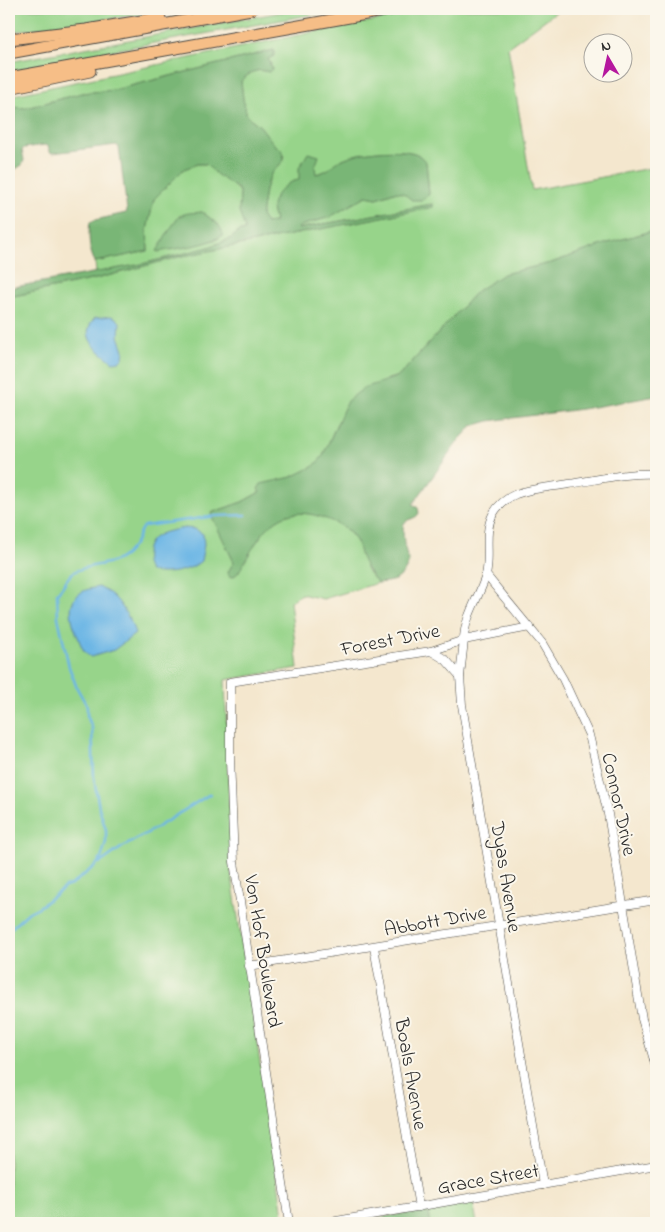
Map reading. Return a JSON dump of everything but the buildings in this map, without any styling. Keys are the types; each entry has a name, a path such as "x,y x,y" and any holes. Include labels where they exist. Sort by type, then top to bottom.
{"highway":[{"path":"9,39 95,28 214,9"},
{"path":"9,53 251,9"},
{"path":"9,78 394,9"},
{"path":"9,88 186,52 258,34"}],"street":[{"name":"Forest Drive","path":"230,682 432,651 464,640 466,626 486,575 487,538 490,521 498,507 517,494 534,490 630,475 656,474"},
{"name":"Connor Drive","path":"486,575 542,643 563,679 589,735 608,814 642,1019 656,1067"},
{"path":"464,640 530,627"},
{"name":"Dyas Avenue","path":"464,640 460,676 462,705 543,1185"},
{"path":"432,651 446,660 460,676"},
{"name":"Von Hof Boulevard","path":"230,682 230,759 234,862 289,1223"},
{"name":"Abbott Drive","path":"249,966 656,900"},
{"name":"Boals Avenue","path":"374,947 418,1207"},
{"name":"Grace Street","path":"324,1223 656,1165"}],"green space":[{"path":"15,9 183,9 9,32 9,19 12,19"},
{"path":"298,9 343,9 76,57 9,72 9,62"},
{"path":"436,9 560,9 508,47 532,190 656,167 656,230 608,243 551,263 504,274 477,291 399,376 388,379 337,423 323,456 314,467 292,477 261,485 260,492 242,502 211,513 234,562 228,572 256,543 267,527 283,516 295,513 314,514 333,521 346,529 356,540 367,571 378,583 323,599 301,594 290,602 298,668 225,680 231,871 284,1222 9,1223 9,297 96,279 178,257 433,207 432,204 297,229 300,226 330,217 347,205 367,196 377,198 394,192 404,193 412,200 429,194 426,162 421,157 410,152 380,151 350,156 339,161 331,168 315,174 315,167 299,180 272,208 275,222 266,223 261,216 265,190 271,174 284,160 260,126 247,116 241,81 248,75 260,70 269,72 271,64 268,59 274,50 114,90 82,93 26,108 9,107 9,96 313,32"},
{"path":"274,50 274,56 268,59 272,69 269,72 260,70 248,75 241,81 247,116 260,126 274,144 283,151 284,160 271,174 265,190 261,216 266,223 275,222 273,201 286,186 299,180 299,168 308,153 319,156 315,167 316,174 325,171 343,159 359,154 390,150 417,154 426,162 429,194 422,200 412,200 403,193 394,192 377,198 366,196 330,217 300,226 298,229 433,204 433,207 178,257 96,279 9,297 9,288 142,264 206,248 230,239 240,231 245,231 245,228 239,212 240,194 238,189 216,174 206,164 197,164 184,169 154,199 147,230 148,251 95,262 91,253 90,222 126,213 127,211 119,147 116,145 53,153 45,145 24,148 22,150 24,160 22,165 9,173 9,107 26,108 82,93 114,90"},
{"path":"197,164 206,164 238,190 240,195 239,210 245,231 240,231 230,239 206,248 96,273 95,262 148,251 147,230 154,199 184,169","holes":["202,212 219,225 218,239 176,248 170,233 179,216"]},
{"path":"202,212 218,225 223,235 201,244 157,251 179,217 187,213"},
{"path":"656,230 656,396 582,409 489,421 472,426 459,440 413,504 418,508 419,513 405,522 403,529 409,562 401,576 394,580 378,583 365,566 356,541 349,532 324,518 307,514 293,514 281,518 270,525 238,573 233,577 229,576 228,572 234,562 211,513 242,502 260,492 258,489 261,484 292,477 314,466 323,456 347,401 364,388 399,376 477,291 503,274 551,263 608,243"},
{"path":"473,1201 477,1223 430,1223 427,1209"},
{"path":"427,1209 430,1223 346,1223"}],"water":[{"path":"111,316 120,322 119,336 124,350 123,358 120,361 113,362 96,348 89,337 88,331 95,318"},
{"path":"185,528 195,529 203,534 204,545 201,561 190,568 177,572 150,572 146,559 147,547 150,542 160,534"},
{"path":"99,587 120,603 135,634 114,650 91,657 81,646 74,628 71,611 75,598 80,593"}],"waterway":[{"path":"95,866 101,859 106,842 106,830 99,808 94,778 92,728 87,715 87,706 77,688 69,667 58,617 57,593 74,572 107,563 125,555 135,543 144,526 216,516 246,515"},
{"path":"100,863 121,848 210,794"},
{"path":"9,930 29,912 39,907 65,887 71,885 95,866"}]}
